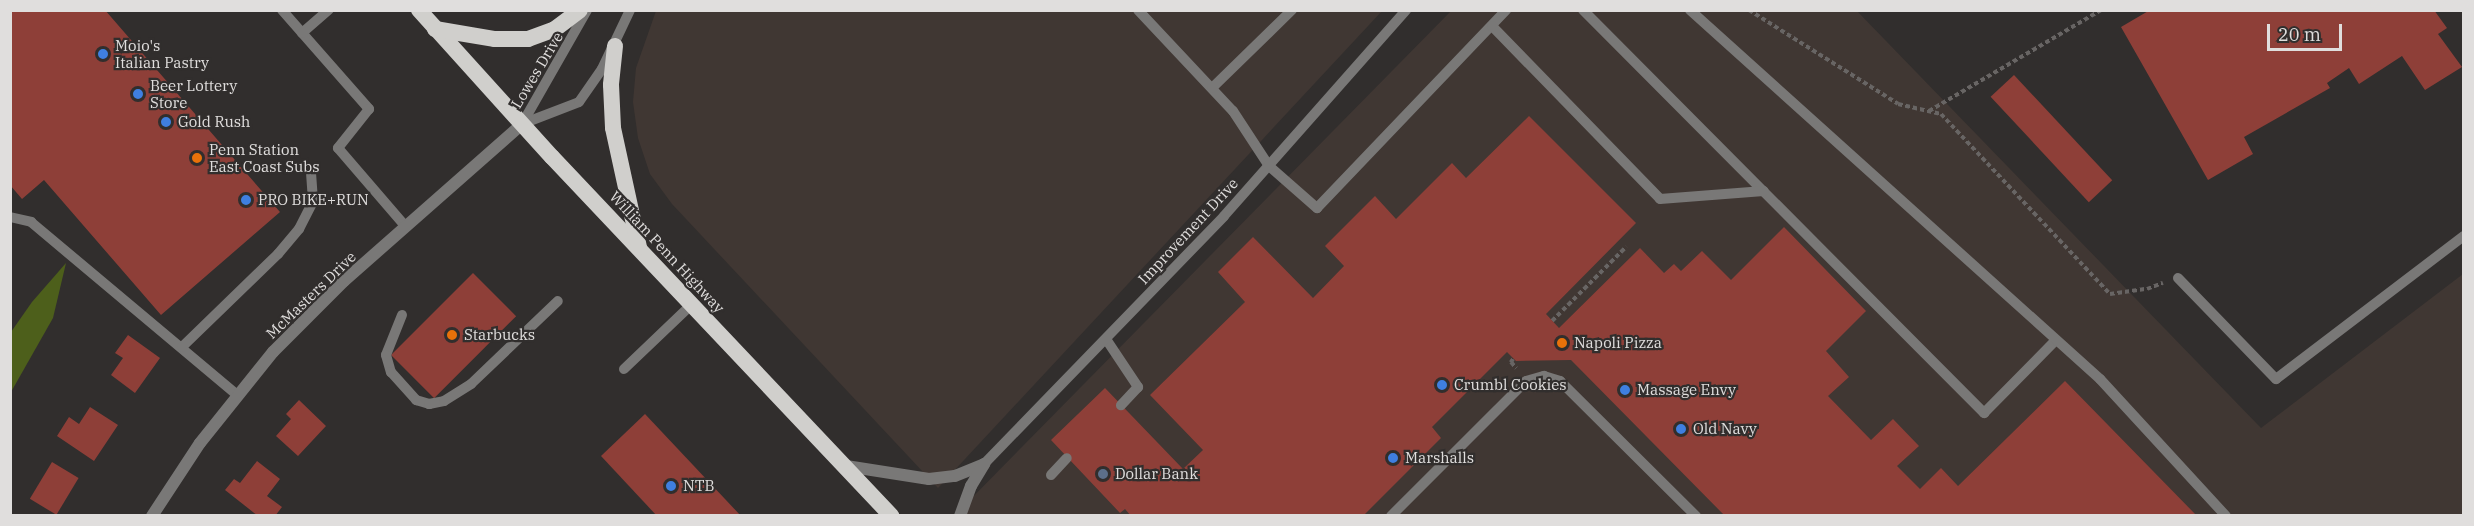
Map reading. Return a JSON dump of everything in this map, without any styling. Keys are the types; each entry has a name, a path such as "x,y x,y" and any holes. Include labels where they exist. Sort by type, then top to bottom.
{"highway":[{"name":"William Penn Highway","path":"419,10 522,124 892,516"},
{"path":"435,28 495,39 528,39 555,29 580,10"},
{"path":"615,46 611,85 613,128 639,248"}],"street":[{"name":"McMasters Drive","path":"152,516 200,443 237,395 310,314 522,124"},
{"path":"846,466 929,479 955,476 984,464"},
{"path":"960,516 971,486 984,464"}],"lane":[{"path":"282,10 369,109 338,148 406,227"},
{"path":"302,33 328,10"},
{"name":"Lowes Drive","path":"522,124 587,10"},
{"name":"Lowes Drive","path":"522,124 579,102 615,46 630,10"},
{"path":"1138,10 1212,88 1253,137 1269,166 1317,208 1506,10"},
{"path":"1212,88 1292,10"},
{"name":"Improvement Drive","path":"984,464 1269,166 1406,10"},
{"path":"1583,10 1984,413 2055,341"},
{"path":"1690,10 2100,380 2226,516"},
{"path":"1492,26 1660,199 1764,191"},
{"path":"182,347 278,254 299,229 314,201 311,174"},
{"path":"10,217 31,222 237,395"},
{"path":"2178,278 2276,379 2463,236"},
{"path":"402,315 386,355 391,372 416,400 429,404 444,402 471,384 558,301"},
{"path":"624,369 692,304"},
{"path":"1106,339 1138,387 1121,405"},
{"path":"1391,516 1526,381 1544,376 1560,381 1696,516"},
{"path":"1051,475 1067,458"}],"path":[{"path":"1749,10 1898,104 1941,114 2110,294 2147,290 2178,278"},
{"path":"1928,111 2101,10"},
{"path":"1552,321 1626,247"}],"shaded area":[{"path":"656,11 1382,11 938,488 672,204 650,174 638,138 633,102 636,68"},
{"path":"1451,11 1857,11 2261,428 2463,274 2463,515 965,516 960,510"}],"green space":[{"path":"66,263 53,318 11,392 11,332 32,302"}],"building":[{"path":"10,10 105,10 280,212 161,315 44,180 22,199 10,185"},
{"path":"2150,10 2434,10 2447,28 2438,34 2462,67 2425,90 2402,56 2359,84 2349,68 2327,83 2330,88 2244,137 2253,154 2208,180 2121,27"},
{"path":"2014,75 2112,180 2089,202 1991,97"},
{"path":"1529,116 1636,223 1546,314 1559,328 1640,248 1664,273 1674,264 1681,271 1702,251 1731,280 1784,227 1866,311 1826,351 1849,377 1828,396 1871,440 1893,419 1919,446 1897,466 1920,489 1941,468 1958,486 2065,381 2197,516 1725,516 1571,360 1516,361 1507,352 1432,427 1441,438 1363,516 1131,516 1125,509 1120,513 1051,440 1105,388 1183,469 1203,450 1150,395 1245,302 1218,272 1253,237 1313,298 1344,266 1325,246 1375,196 1396,219 1452,163 1466,178"},
{"path":"473,273 516,316 434,398 391,355"},
{"path":"128,335 160,358 135,393 111,375 123,358 115,353"},
{"path":"299,400 326,426 298,456 276,436 291,419 286,414"},
{"path":"90,407 118,425 94,461 57,436 69,417 79,424"},
{"name":"NTB","path":"645,414 741,516 657,516 601,456"},
{"path":"257,461 280,479 267,496 282,507 275,516 258,516 225,490 234,479 240,483"},
{"path":"52,462 79,478 56,515 30,499"}],"place":[{"name":"Moio's Italian Pastry","path":"103,54"},
{"name":"Beer Lottery Store","path":"138,94"},
{"name":"Gold Rush","path":"166,122"},
{"name":"Penn Station East Coast Subs","path":"197,158"},
{"name":"PRO BIKE+RUN","path":"246,200"},
{"name":"Starbucks","path":"452,335"},
{"name":"Napoli Pizza","path":"1562,343"},
{"name":"Crumbl Cookies","path":"1442,385"},
{"name":"Massage Envy","path":"1625,390"},
{"name":"Old Navy","path":"1681,429"},
{"name":"Marshalls","path":"1393,458"},
{"name":"Dollar Bank","path":"1103,474"},
{"name":"NTB","path":"671,486"}]}
